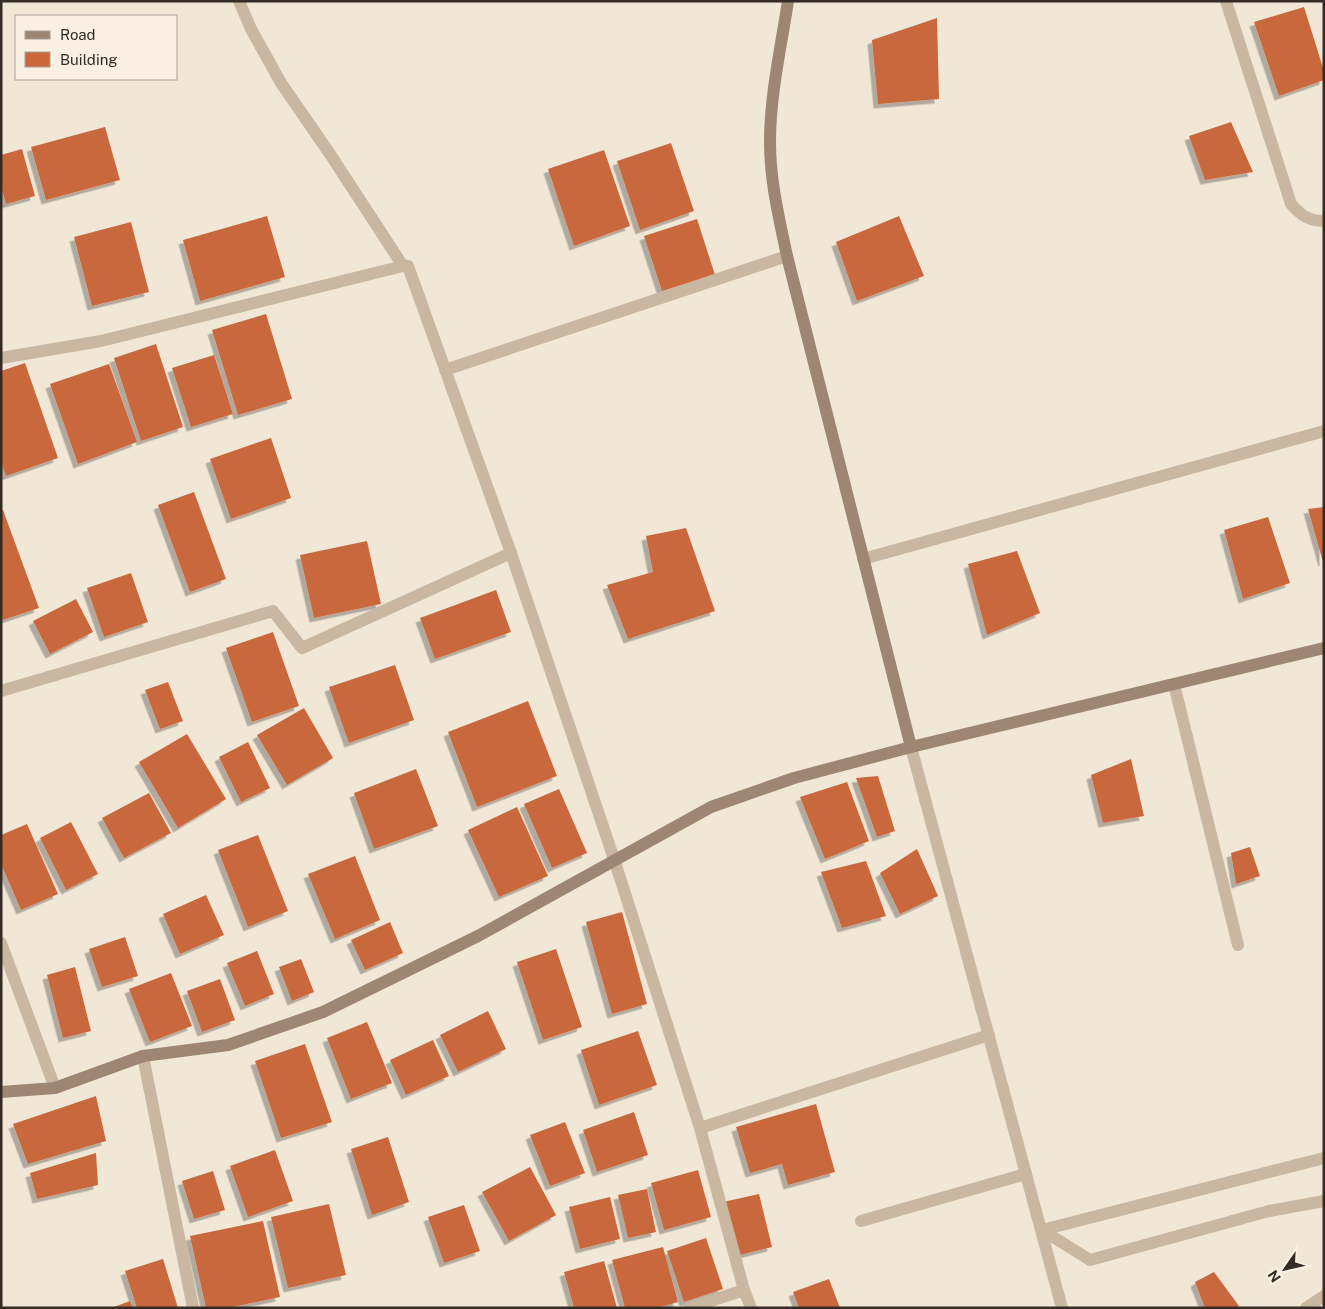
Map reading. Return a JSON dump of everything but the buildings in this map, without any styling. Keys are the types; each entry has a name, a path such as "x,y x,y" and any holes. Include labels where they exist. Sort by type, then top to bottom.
{"main road":[{"path":"788,1 772,101 770,142 772,183 787,256 911,747"},
{"path":"1,1092 55,1088 143,1056 228,1046 323,1012 478,936 711,807 794,778 911,747 1324,648"}],"street":[{"path":"239,1 251,29 281,83 403,266"},
{"path":"1226,1 1291,204 1301,215 1313,221 1324,221"},
{"path":"445,370 787,256"},
{"path":"1,358 100,341 408,266 511,553 614,859 700,1128 744,1290 751,1308"},
{"path":"863,559 1324,431"},
{"path":"1,690 273,611 302,648 511,553"},
{"path":"1174,684 1238,945"},
{"path":"911,747 1062,1308"},
{"path":"1,943 55,1088"},
{"path":"700,1128 989,1035"},
{"path":"143,1056 193,1308"},
{"path":"1042,1230 1324,1158"},
{"path":"861,1221 1026,1174"},
{"path":"1042,1230 1090,1260 1269,1211 1324,1201"},
{"path":"689,1308 744,1290"},
{"path":"1306,1308 1324,1296"}]}
